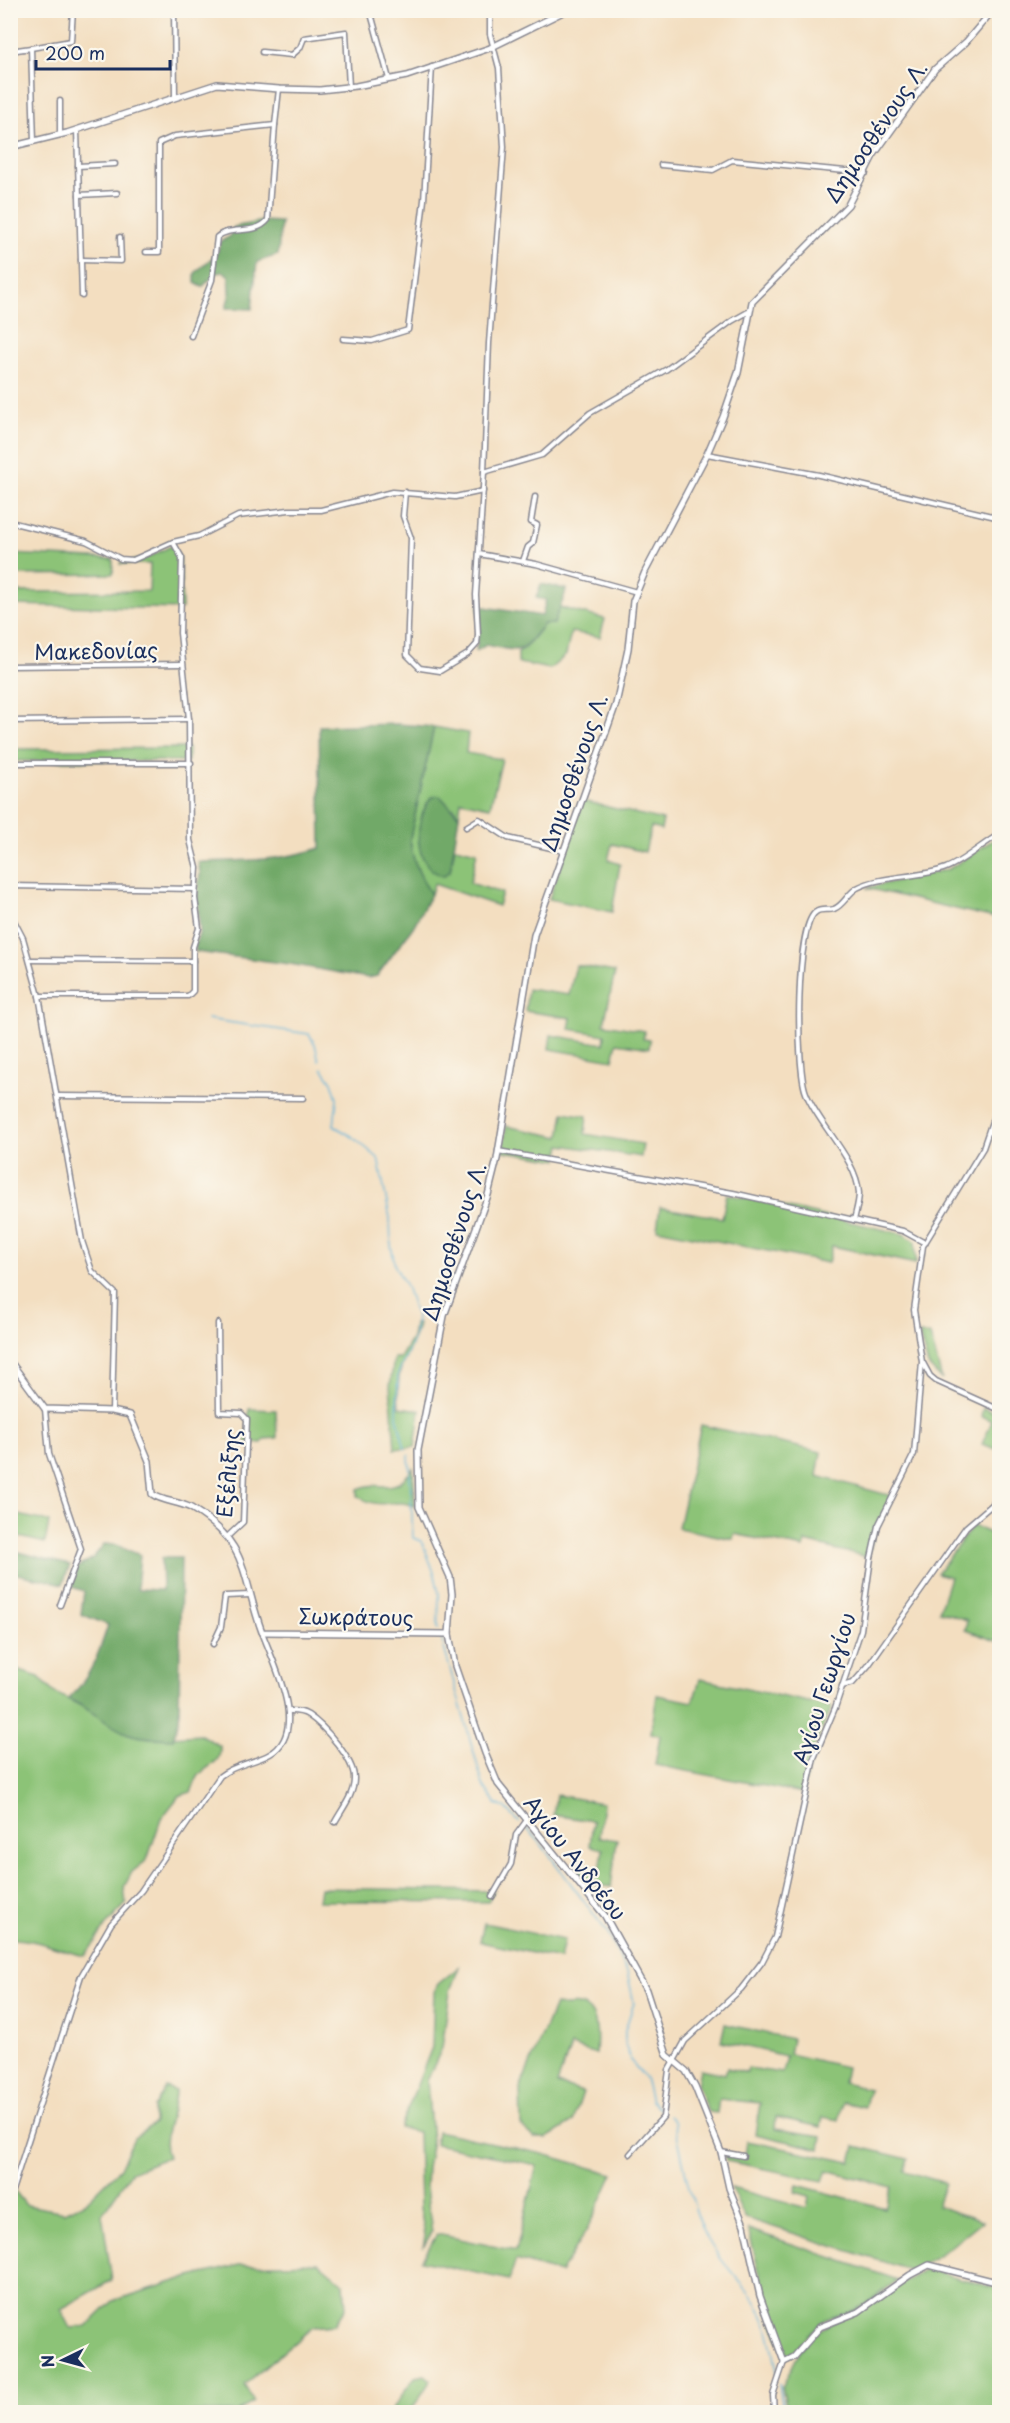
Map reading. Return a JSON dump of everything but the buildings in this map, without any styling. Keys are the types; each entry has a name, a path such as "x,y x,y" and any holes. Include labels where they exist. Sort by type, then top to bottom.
{"street":[{"path":"10,51 71,41 73,10"},
{"path":"174,10 175,97"},
{"path":"370,10 389,80"},
{"path":"405,492 403,516 411,538 406,649 410,660 420,668 445,669 468,654 477,644 476,595 489,343 504,147 499,69 490,34 490,10"},
{"path":"10,147 60,135 217,84 279,89 350,87 389,80 494,46 567,10"},
{"name":"Δημοσθένους Λ.","path":"449,1634 452,1594 450,1577 419,1507 418,1450 444,1316 488,1195 498,1151 534,934 616,704 637,592 645,572 707,454 738,373 748,312 757,295 848,205 867,173 873,156 935,69 966,42 993,10"},
{"path":"262,52 292,55 300,48 304,38 346,32 350,87"},
{"path":"31,48 34,141"},
{"path":"343,339 372,341 408,330 424,200 432,67"},
{"path":"191,336 213,280 217,237 222,233 246,231 264,225 268,220 279,89"},
{"path":"60,101 60,135"},
{"path":"146,252 159,252 158,147 162,141 176,136 275,125"},
{"path":"77,129 82,296"},
{"path":"661,165 713,170 732,160 867,173"},
{"path":"78,166 115,164"},
{"path":"79,195 117,194"},
{"path":"81,261 121,261 120,237"},
{"path":"484,472 542,455 590,413 667,369 748,312"},
{"path":"707,454 839,480 999,518"},
{"path":"10,522 86,541 126,561 144,557 172,542 199,536 238,516 289,510 321,510 362,498 405,492 455,496 483,491"},
{"path":"523,561 535,536 537,525 531,522 535,497"},
{"path":"39,996 192,995 193,947 199,927 195,907 197,868 190,840 189,719 180,624 182,558 172,542"},
{"path":"479,554 523,561 637,592"},
{"name":"Μακεδονίας","path":"10,666 182,664"},
{"path":"10,721 189,719"},
{"path":"10,763 191,763"},
{"path":"466,827 479,819 508,838 564,851"},
{"path":"854,1220 858,1202 858,1185 834,1138 808,1098 803,1085 797,1026 801,1002 801,960 810,920 813,913 841,904 857,888 946,868 999,834"},
{"path":"10,886 195,889"},
{"path":"10,913 30,960 39,996 58,1096 70,1185 86,1254 96,1277 115,1293 112,1410"},
{"path":"30,960 193,962"},
{"path":"58,1096 303,1098"},
{"name":"Αγίου Γεωργίου","path":"630,2154 663,2117 669,2070 685,2041 741,1989 769,1950 797,1844 814,1758 842,1686 861,1628 878,1526 915,1454 922,1362 914,1310 925,1243 983,1149 999,1098"},
{"path":"498,1151 733,1193 903,1231 925,1243"},
{"name":"Εξέλιξης","path":"218,1323 219,1412 241,1413 247,1419 243,1522 227,1537"},
{"path":"10,1361 45,1409 49,1454 81,1550 60,1605"},
{"path":"922,1362 936,1382 999,1410"},
{"path":"10,2197 78,1985 100,1942 111,1924 141,1891 220,1776 279,1748 288,1729 290,1711 250,1595 241,1557 227,1537 190,1508 152,1494 149,1461 135,1422 130,1415 112,1410 45,1409"},
{"path":"842,1686 853,1683 868,1666 966,1527 978,1514 999,1498"},
{"path":"213,1644 221,1627 225,1596 250,1595"},
{"name":"Σωκράτους","path":"262,1632 449,1634"},
{"name":"Αγίου Ανδρέου","path":"449,1634 458,1676 485,1754 501,1788 593,1899 616,1934 646,1990 667,2055 686,2072 695,2086 721,2152 726,2179 744,2225 760,2296 784,2362"},
{"path":"290,1711 302,1712 311,1718 340,1749 351,1766 353,1788 335,1822"},
{"path":"492,1897 511,1864 516,1835 527,1821"},
{"path":"721,2152 743,2156"},
{"path":"774,2412 773,2395 784,2362 794,2357 820,2327 858,2312 910,2275 929,2265 999,2283"}],"green space":[{"path":"262,221 281,222 278,255 257,262 252,309 226,308 230,293 229,276 224,272 217,273 202,287 195,283 195,273 217,253 221,241 229,237 234,227"},
{"path":"171,546 180,558 182,609 11,605 11,592 149,591 150,564 120,564 145,559"},
{"path":"11,554 113,559 113,574 11,575"},
{"path":"541,584 566,589 554,624 544,624 521,649 486,645 476,651 480,625 478,606 542,616 546,600 536,598"},
{"path":"558,607 605,619 600,637 571,632 566,655 550,669 518,663 518,652 525,648 544,624 554,624"},
{"path":"398,724 434,727 410,838 417,867 431,894 413,927 377,976 368,978 290,964 196,952 195,945 200,931 197,897 200,873 198,862 275,858 321,848 319,726"},
{"path":"434,727 468,733 466,753 502,759 490,807 461,801 459,816 454,808 427,803 421,819 418,841 450,871 455,847 477,852 470,883 502,893 498,906 434,884 431,894 414,860 410,838"},
{"path":"188,748 188,761 11,761 10,749"},
{"path":"440,796 459,816 450,871 443,876 433,871 425,862 419,841 419,829 426,806 432,797"},
{"path":"583,801 663,820 661,830 651,827 645,852 612,844 608,860 620,864 612,912 549,899"},
{"path":"999,836 999,919 866,888 949,869"},
{"path":"576,965 615,972 604,1024 645,1031 643,1039 650,1040 649,1048 617,1043 613,1060 549,1049 551,1035 604,1044 605,1035 569,1029 571,1018 525,1011 528,989 569,995"},
{"path":"564,1112 587,1116 585,1134 643,1144 641,1157 561,1145 558,1160 503,1151 506,1126 560,1137"},
{"path":"727,1194 903,1234 915,1241 916,1264 832,1246 828,1263 657,1229 660,1207 722,1218"},
{"path":"414,1324 418,1324 401,1369 398,1393 399,1407 420,1410 415,1447 395,1449 390,1386 394,1358 400,1358 412,1338"},
{"path":"919,1334 930,1335 942,1380 928,1365"},
{"path":"983,1408 999,1414 999,1450 982,1444 992,1421 981,1416"},
{"path":"249,1409 276,1410 277,1438 264,1439 262,1443 246,1442"},
{"path":"701,1425 821,1452 817,1476 892,1496 877,1524 868,1557 805,1542 804,1548 734,1534 733,1539 678,1528"},
{"path":"413,1468 415,1506 400,1503 374,1503 358,1496 358,1489 366,1486 387,1486 399,1483"},
{"path":"15,1514 49,1522 45,1543 11,1535"},
{"path":"973,1526 999,1537 999,1642 965,1630 967,1620 939,1611 950,1577 937,1573"},
{"path":"104,1544 116,1545 140,1555 137,1589 162,1590 161,1558 181,1558 179,1720 173,1739 126,1733 68,1699 88,1674 108,1625 81,1614 84,1591 72,1587 77,1568 93,1558"},
{"path":"11,1550 70,1565 63,1584 12,1573"},
{"path":"10,1668 39,1677 53,1692 90,1710 127,1733 156,1738 201,1735 220,1746 217,1760 199,1775 191,1792 179,1796 161,1819 147,1860 132,1872 124,1887 126,1904 108,1923 85,1956 38,1943 11,1939"},
{"path":"700,1679 832,1707 815,1745 802,1793 655,1765 660,1735 651,1733 657,1695 693,1702"},
{"path":"556,1795 603,1803 599,1837 617,1840 611,1887 583,1883 568,1866 600,1871 603,1849 590,1846 593,1821 553,1815"},
{"path":"320,1888 493,1891 488,1902 318,1901"},
{"path":"484,1923 564,1940 560,1959 480,1942"},
{"path":"459,1967 450,1991 442,2048 427,2081 432,2140 426,2188 432,2232 423,2247 425,2235 420,2208 418,2132 400,2128 432,2047 434,1992 438,1984"},
{"path":"555,2005 580,2005 591,2013 596,2026 596,2054 571,2046 557,2084 583,2092 573,2122 547,2138 534,2138 521,2125 520,2088"},
{"path":"725,2024 792,2039 789,2054 846,2067 843,2083 869,2089 865,2107 843,2102 839,2120 823,2117 821,2127 776,2117 775,2129 822,2136 820,2149 755,2134 760,2103 719,2099 717,2113 708,2112 697,2085 700,2069 725,2074 727,2068 747,2073 748,2068 782,2073 786,2056 721,2041"},
{"path":"166,2087 175,2091 165,2141 168,2157 131,2172 102,2214 112,2280 61,2309 71,2328 87,2326 113,2301 179,2280 239,2265 319,2263 344,2284 346,2308 334,2325 313,2327 244,2385 254,2402 237,2412 11,2412 10,2185 26,2205 65,2212 86,2202 120,2168 134,2138 154,2123 154,2108"},
{"path":"437,2131 543,2154 613,2174 588,2228 560,2273 516,2260 509,2280 421,2261 437,2234 516,2251 537,2165 435,2144"},
{"path":"747,2141 851,2162 855,2146 908,2159 905,2171 945,2183 937,2206 982,2221 949,2248 912,2271 745,2218 731,2188 807,2208 809,2196 795,2192 797,2185 885,2208 892,2187 827,2170 823,2181 727,2161 726,2154 745,2157"},
{"path":"748,2229 898,2280 858,2309 822,2322 790,2356 786,2357 773,2324"},
{"path":"927,2269 999,2289 999,2412 788,2412 782,2387 801,2349 821,2329"},
{"path":"425,2375 431,2380 410,2412 390,2412 415,2377"}],"waterway":[{"path":"207,1019 309,1034 315,1044 319,1061"},
{"path":"322,1068 332,1082 337,1098 334,1126 353,1137 378,1158 390,1218 391,1245 395,1266 406,1286 416,1316 414,1338 398,1374 397,1416 405,1449"},
{"path":"409,1455 413,1538 422,1541 435,1575 439,1594 438,1629"},
{"path":"441,1637 483,1785 496,1804 505,1808 520,1823"},
{"path":"526,1828 538,1840 607,1932 627,1972 634,2003 625,2030 625,2044 630,2060 645,2078 651,2101 661,2110"},
{"path":"669,2116 674,2121 701,2226 718,2255 756,2302 769,2333 778,2376"},
{"path":"779,2384 784,2412"}]}
